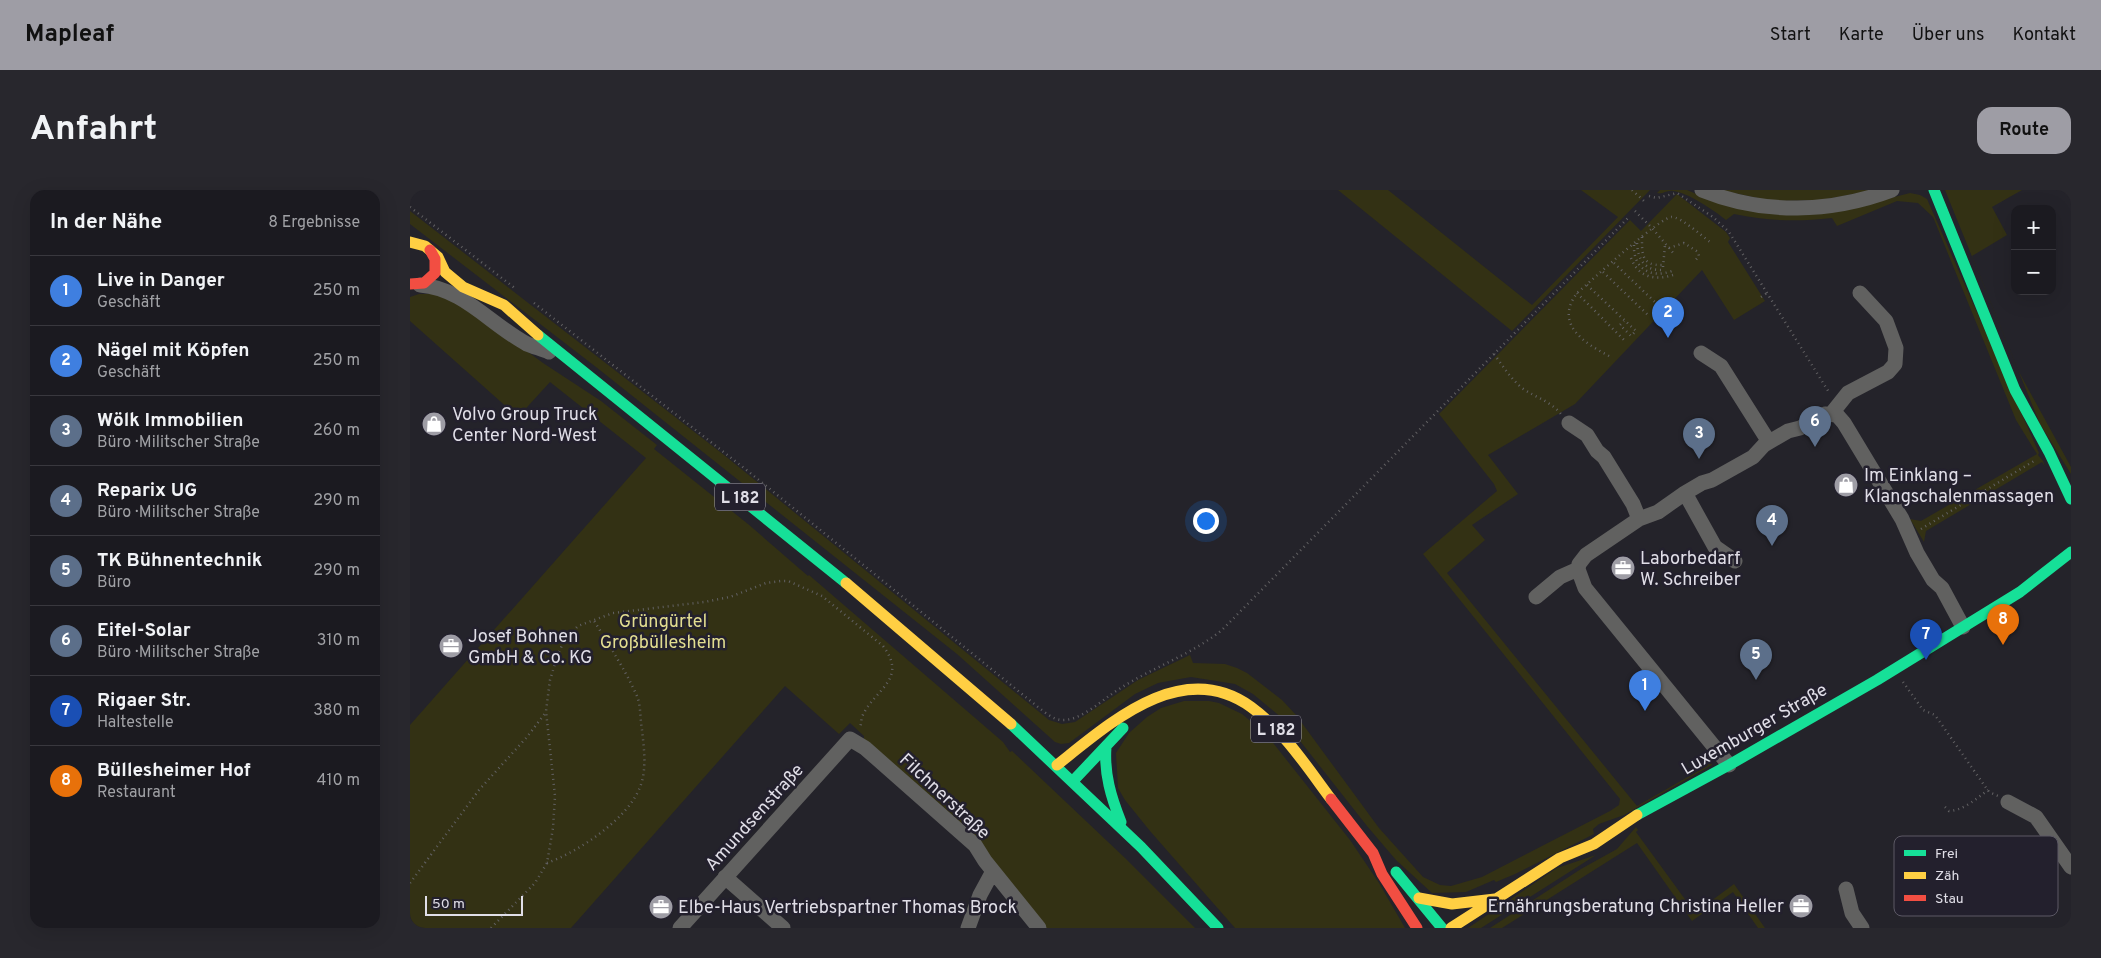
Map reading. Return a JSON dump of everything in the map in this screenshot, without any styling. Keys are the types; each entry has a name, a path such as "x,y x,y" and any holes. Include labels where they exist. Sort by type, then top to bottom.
{"main road":[{"path":"1934,190 2015,390 2071,499"},
{"path":"410,242 425,246 436,258 436,270 430,279 414,286"},
{"path":"410,246 420,245 429,249"},
{"name":"L 182","path":"429,249 438,257 445,272 463,287 504,305 566,358 747,502 899,627 1057,765 1125,831 1218,928"},
{"path":"2048,452 2071,481"},
{"name":"Luxemburger Straße","path":"1451,928 1560,858 1594,844 1635,816 1729,765 1964,627 2032,583 2071,552"},
{"name":"L 182","path":"1057,765 1119,718 1161,695 1189,689 1220,692 1249,704 1266,718 1288,743 1372,853 1382,874 1417,928"},
{"name":"L 182","path":"1073,781 1127,723 1136,709"},
{"name":"L 182","path":"1106,747 1106,782 1125,831"},
{"name":"L 182","path":"1372,853 1387,864 1419,898 1442,928"},
{"path":"1419,898 1452,904 1495,898"}],"street":[{"path":"1702,190 1744,203 1792,209 1837,205 1865,199 1892,190"},
{"path":"414,286 437,287 449,292 485,314 527,344 566,358"},
{"path":"1729,765 1585,588 1578,569 1579,564 1586,555 1639,519 1658,512 1702,483 1712,480 1745,461 1769,442 1829,413 1848,393 1888,372 1896,364 1896,348 1886,321 1860,293"},
{"path":"1701,353 1721,366 1769,442"},
{"path":"1829,413 1837,415 1844,423 1902,519 1917,553 1933,580 1942,588 1964,627"},
{"path":"1569,423 1588,435 1633,504 1639,519"},
{"path":"1685,493 1715,547 1735,561"},
{"path":"1536,597 1560,577 1578,569"},
{"name":"Filchnerstraße","path":"853,741 865,748 974,846 1039,928"},
{"name":"Amundsenstraße","path":"680,928 725,877 853,741"},
{"path":"2008,802 2036,817 2049,836"},
{"path":"2058,848 2071,867"},
{"path":"968,928 980,895 993,871"},
{"path":"725,877 782,928"},
{"path":"1846,889 1852,914 1862,928"}],"path":[{"path":"1632,190 1644,201"},
{"path":"1670,190 1699,207 1729,232 1832,397 1829,413"},
{"path":"1649,196 1656,198 1674,193"},
{"path":"410,207 519,291"},
{"path":"1634,211 1652,228 1675,255"},
{"path":"534,303 757,478 1038,707 1053,718 1061,720 1070,719 1082,714 1130,680 1180,657 1222,630 1629,216"},
{"path":"1610,356 1590,345 1575,332 1569,313 1577,293 1652,228 1668,217 1678,218 1710,242"},
{"path":"1642,237 1643,255 1646,260 1653,265 1663,265"},
{"path":"1637,242 1639,257 1644,265 1663,274"},
{"path":"1663,274 1665,243"},
{"path":"1669,248 1684,243 1695,250 1699,256 1694,262"},
{"path":"1634,245 1633,260 1644,270 1652,274 1672,273"},
{"path":"1613,263 1658,305"},
{"path":"1603,272 1648,316"},
{"path":"1587,285 1636,331 1631,336 1620,325 1624,321"},
{"path":"1577,293 1625,340"},
{"path":"1761,297 1767,293"},
{"path":"1494,354 1506,372 1517,383 1550,402 1569,423"},
{"path":"1909,536 2048,452"},
{"path":"491,928 535,884 547,863 553,828 555,796 546,711 550,680 564,641 578,626 613,613 730,597 766,583 781,581 804,587 822,596 883,646 890,654 892,672 889,682 862,718 860,729 853,741"},
{"path":"547,863 565,857 612,822 630,804 640,787 644,765 638,698 594,619"},
{"path":"1902,681 1923,710 1935,715 1988,790 2008,802"},
{"path":"410,884 479,790 528,737 546,711"},
{"path":"1945,807 1949,811 1958,810 1970,804 1988,790"}],"green space":[{"path":"1338,190 1388,190 1532,305 1618,217 1581,190 1650,190 1512,331"},
{"path":"1660,190 1687,190 1715,202 1875,202 1910,193 1927,199 2039,453 2038,455 2045,467 2042,462 1926,531 1924,542 1910,519 1921,521 2037,454 2016,420 1933,217 1918,203 1897,201 1837,226 1832,218 1783,220 1734,214 1726,220 1693,198 1673,191 1657,193"},
{"path":"1720,190 1874,190 1822,200 1772,201"},
{"path":"1945,190 2022,190 1992,207 2007,235 1972,256 2019,372 2071,467 2071,474 2040,424"},
{"path":"1677,194 1726,232 1730,238 1728,242 1765,301 1734,320 1702,270 1575,404 1488,455 1518,494 1472,525 1485,540 1447,573 1637,806 1707,766 1709,757 1712,765 1624,815 1599,824 1593,829 1594,834 1515,874 1496,882 1494,880 1466,892 1432,893 1396,860 1282,718 1253,694 1235,684 1191,677 1158,683 1135,694 1069,743 1061,744 1055,742 957,654 596,367 410,224 410,211 724,455 1049,720 1062,724 1075,722 1138,680 1190,655 1193,663 1225,664 1237,668 1247,673 1282,700 1296,715 1379,828 1423,877 1440,885 1451,886 1482,877 1610,811 1619,805 1620,799 1423,554 1497,491 1494,484 1439,414 1630,220 1641,231"},
{"name":"Grüngürtel Großbüllesheim","path":"419,294 436,294 471,310 543,363 601,401 657,445 654,449 809,575 1003,742 1010,752 1012,751 1125,858 1195,928 1044,928 864,740 864,736 850,723 839,734 785,686 571,928 410,928 410,725 646,458 550,382 518,417 410,321 410,297"},
{"path":"1184,701 1219,703 1242,714 1266,734 1350,840 1379,883 1405,928 1235,928 1150,831 1125,800 1118,788 1116,753 1129,733 1147,717 1161,708"},
{"path":"1636,827 1638,830 1636,832 1695,913 1734,884 1765,928 1758,928 1733,892 1692,921 1637,843 1502,928 1490,928 1581,869 1617,849"},
{"path":"1596,855 1481,928 1468,928 1557,868"}],"traffic: fast":[{"path":"1934,190 2015,390 2049,452 2071,499"},
{"path":"538,335 846,583"},
{"path":"1637,815 1729,765 1877,680 2020,592 2071,552"},
{"path":"1011,724 1141,847 1218,928"},
{"path":"1073,781 1123,728"},
{"path":"1106,747 1106,767 1109,785 1121,822"},
{"path":"1396,872 1442,928"}],"traffic: slow":[{"path":"410,242 425,246 438,257 445,272 463,287 504,305 538,335"},
{"path":"846,583 1011,724"},
{"path":"1057,765 1123,715 1173,692 1199,689 1225,693 1251,707 1284,738 1331,799"},
{"path":"1451,928 1560,858 1594,844 1637,815"},
{"path":"1419,898 1452,904 1495,899"}],"traffic: jam":[{"path":"410,284 424,283 435,273 435,259 430,250"},
{"path":"1331,799 1373,853 1382,874 1417,928"}],"place":[{"name":"Nägel mit Köpfen","path":"1668,338"},
{"name":"Volvo Group Truck Center Nord-West","path":"434,424"},
{"name":"Eifel-Solar","path":"1815,447"},
{"name":"Wölk Immobilien","path":"1699,459"},
{"name":"Im Einklang – Klangschalenmassagen","path":"1846,485"},
{"name":"Reparix UG","path":"1772,546"},
{"name":"Laborbedarf W. Schreiber","path":"1623,568"},
{"name":"Büllesheimer Hof","path":"2003,645"},
{"name":"Josef Bohnen GmbH & Co. KG","path":"451,646"},
{"name":"Rigaer Str.","path":"1926,660"},
{"name":"TK Bühnentechnik","path":"1756,680"},
{"name":"Live in Danger","path":"1645,711"},
{"name":"Ernährungsberatung Christina Heller","path":"1801,906"},
{"name":"Elbe-Haus Vertriebspartner Thomas Brock","path":"661,907"}]}
